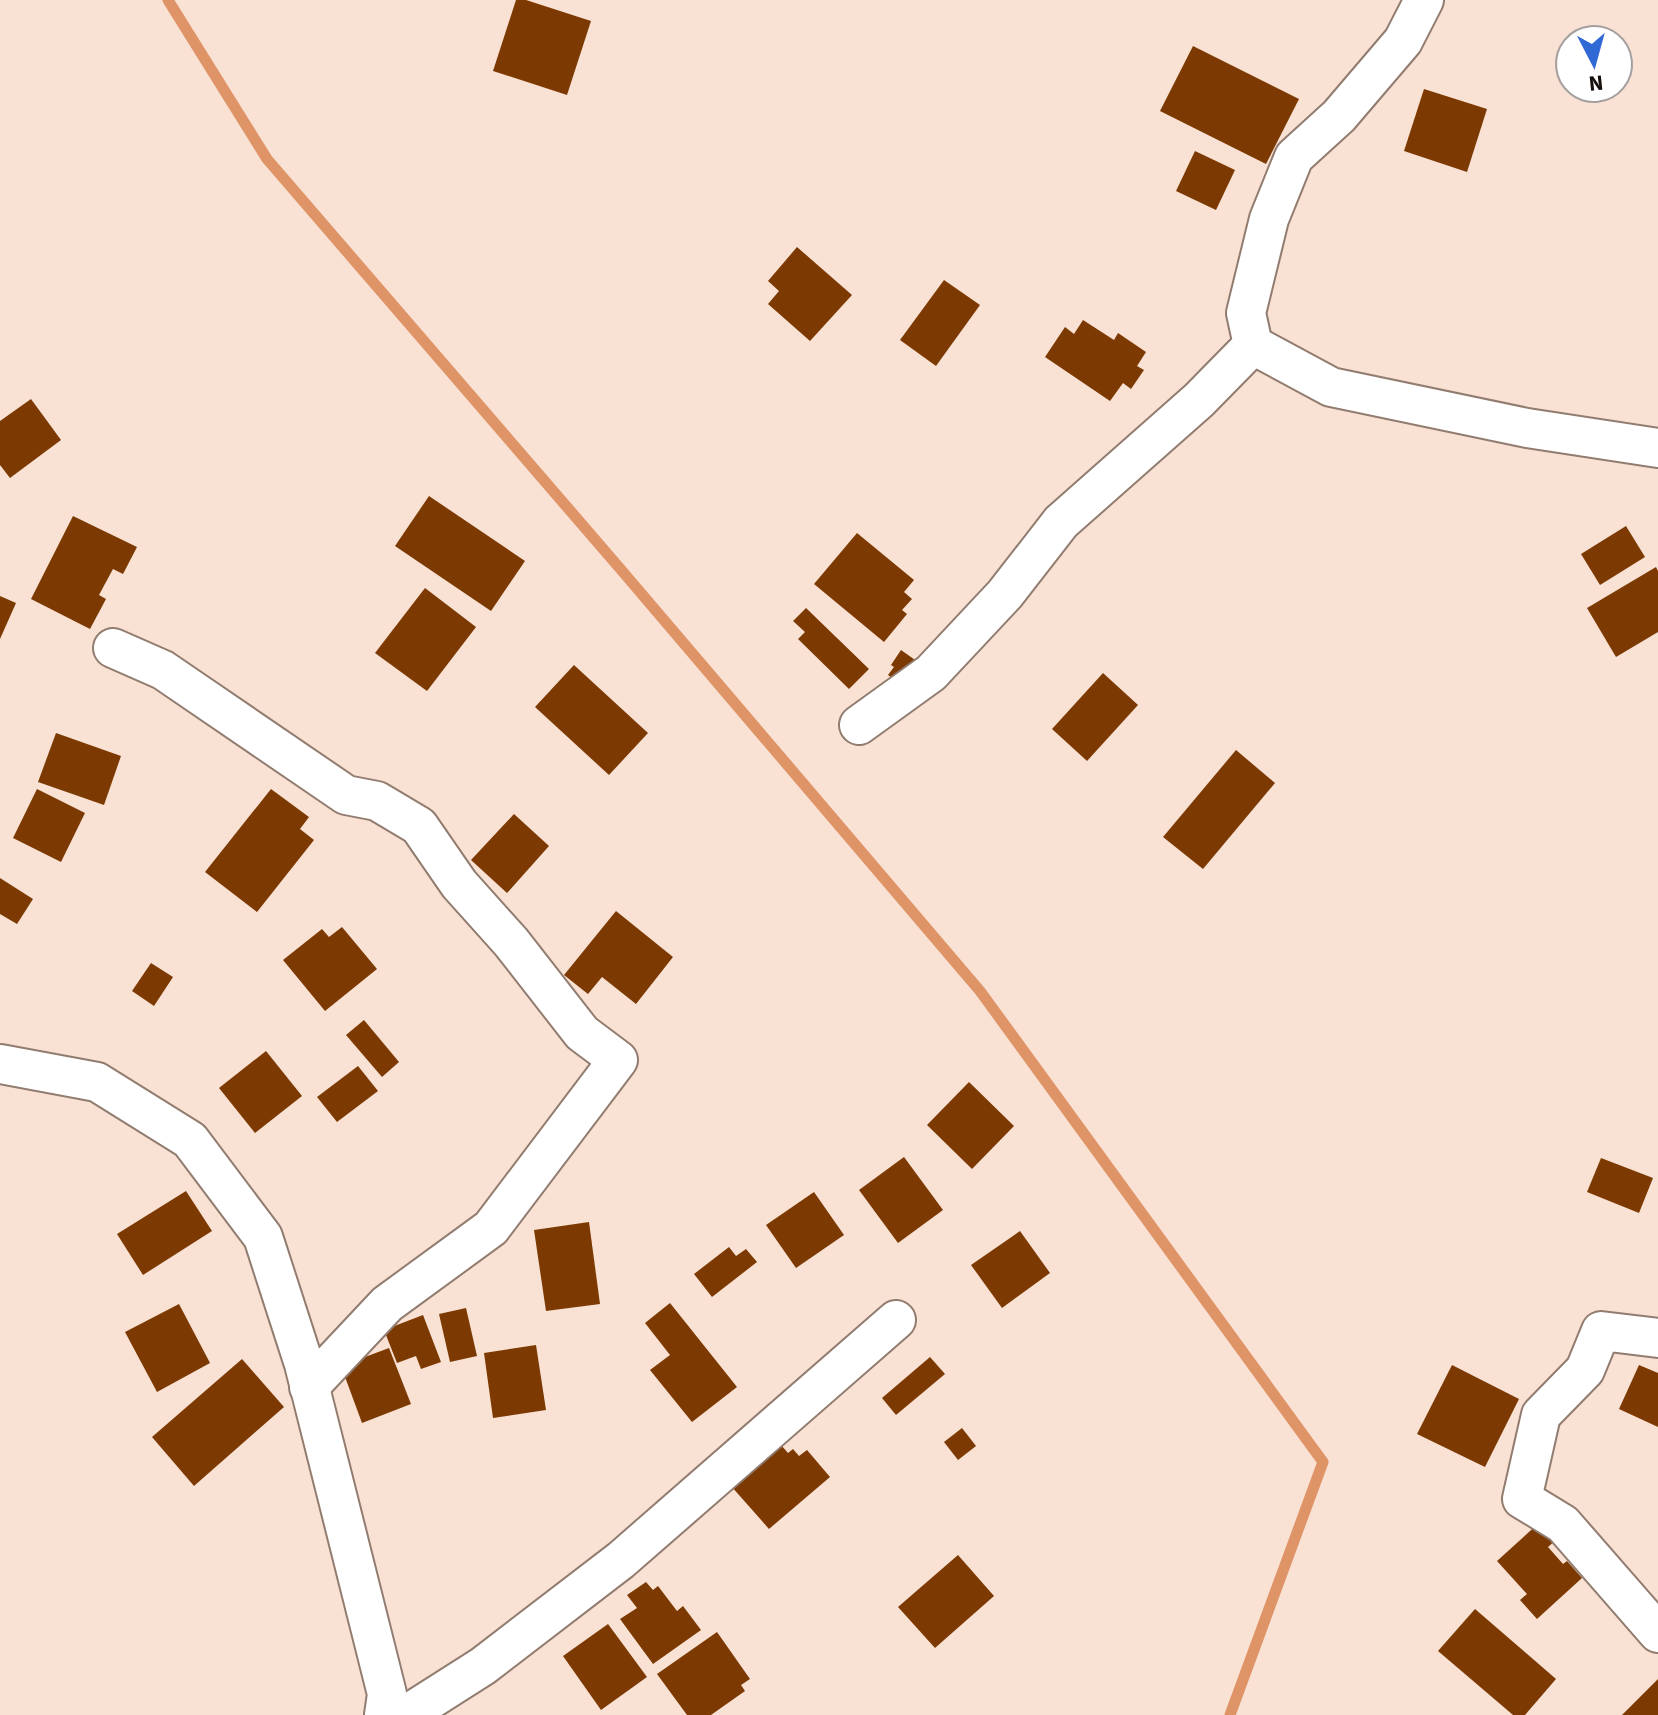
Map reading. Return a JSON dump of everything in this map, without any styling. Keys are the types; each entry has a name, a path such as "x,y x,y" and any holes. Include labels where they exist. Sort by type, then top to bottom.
{"street":[{"path":"1424,0 1403,41 1339,116 1294,157 1269,219 1246,313 1253,345 1331,387 1527,428 1658,448"},
{"path":"859,725 931,673 1005,594 1061,522 1199,400 1253,345"},
{"path":"113,648 163,670 346,795 377,801 419,826 459,884 511,942 582,1033 618,1060 491,1228 387,1304 309,1387"},
{"path":"0,1064 97,1082 190,1140 263,1237 304,1364 387,1694 384,1715"},
{"path":"406,1715 483,1666 621,1560 896,1320"},
{"path":"1658,1338 1601,1331 1585,1370 1541,1415 1522,1499 1563,1524 1658,1633"}],"building":[{"path":"516,0 526,0 591,21 567,95 493,71"},
{"path":"1193,46 1299,99 1266,164 1160,111"},
{"path":"1424,89 1487,109 1467,172 1404,151"},
{"path":"1195,151 1235,170 1216,210 1176,191"},
{"path":"797,247 852,295 810,341 768,304 779,291 768,281"},
{"path":"944,280 980,305 936,366 900,340"},
{"path":"1083,320 1114,340 1118,333 1146,352 1137,366 1144,370 1131,389 1123,383 1110,401 1045,357 1065,327 1074,334"},
{"path":"31,399 61,440 10,478 0,465 0,421"},
{"path":"429,496 525,561 491,611 395,546"},
{"path":"73,516 137,547 123,574 113,569 99,595 106,599 90,629 31,599"},
{"path":"1626,526 1645,557 1600,585 1581,554"},
{"path":"857,533 914,580 904,592 912,599 902,610 907,614 884,642 814,584"},
{"path":"1656,567 1658,632 1616,657 1587,608"},
{"path":"425,588 476,627 427,691 375,653"},
{"path":"0,596 16,603 0,639"},
{"path":"806,608 869,669 849,689 798,639 805,632 793,621"},
{"path":"901,650 918,662 902,685 888,675"},
{"path":"574,665 648,733 609,775 535,707"},
{"path":"1103,673 1138,705 1087,761 1052,729"},
{"path":"56,733 121,756 104,805 38,782"},
{"path":"1236,750 1275,783 1203,869 1163,837"},
{"path":"37,789 85,813 61,862 13,838"},
{"path":"271,789 309,817 300,829 314,840 257,912 205,872"},
{"path":"514,814 549,846 507,893 471,860"},
{"path":"0,878 33,899 17,924 0,914"},
{"path":"616,911 673,957 636,1004 602,977 588,994 564,975"},
{"path":"342,927 377,969 325,1011 283,960 322,929 329,937"},
{"path":"151,963 173,977 154,1006 132,991"},
{"path":"364,1020 399,1062 382,1077 346,1035"},
{"path":"266,1051 302,1096 255,1133 219,1088"},
{"path":"358,1066 378,1091 337,1122 317,1097"},
{"path":"969,1082 1014,1126 972,1169 927,1125"},
{"path":"904,1157 943,1210 898,1243 859,1190"},
{"path":"1601,1158 1653,1178 1639,1213 1587,1192"},
{"path":"186,1191 212,1231 143,1275 117,1234"},
{"path":"814,1192 844,1235 796,1268 766,1225"},
{"path":"589,1222 600,1304 546,1311 534,1230"},
{"path":"1020,1231 1050,1273 1002,1308 971,1265"},
{"path":"729,1247 736,1256 746,1249 757,1262 712,1297 694,1274"},
{"path":"670,1303 737,1387 692,1422 650,1370 670,1355 645,1323"},
{"path":"179,1304 210,1363 157,1392 125,1332"},
{"path":"466,1308 477,1356 450,1362 439,1314"},
{"path":"423,1315 441,1362 421,1369 416,1356 397,1363 384,1330"},
{"path":"536,1345 546,1410 493,1418 484,1353"},
{"path":"389,1348 411,1404 362,1423 341,1366"},
{"path":"930,1357 945,1374 896,1415 882,1398"},
{"path":"242,1359 284,1407 194,1486 152,1437"},
{"path":"1452,1365 1519,1399 1485,1467 1417,1434"},
{"path":"1639,1365 1658,1373 1658,1427 1619,1409"},
{"path":"962,1428 976,1446 958,1460 944,1442"},
{"path":"781,1445 788,1453 793,1449 799,1456 807,1450 830,1477 769,1529 731,1486"},
{"path":"1541,1521 1557,1539 1548,1547 1563,1564 1567,1561 1582,1578 1537,1619 1520,1600 1527,1594 1497,1561"},
{"path":"958,1555 994,1596 935,1648 898,1607"},
{"path":"646,1582 653,1590 658,1586 677,1611 683,1606 701,1630 653,1664 620,1619 637,1608 627,1595"},
{"path":"1475,1609 1556,1679 1525,1715 1513,1715 1438,1651"},
{"path":"608,1624 647,1677 601,1710 563,1656"},
{"path":"717,1632 750,1679 741,1685 745,1691 711,1715 687,1715 657,1674"},
{"path":"1658,1679 1658,1715 1622,1715"}],"waterway":[{"path":"168,0 267,159 980,991 1323,1462 1230,1715"}]}
